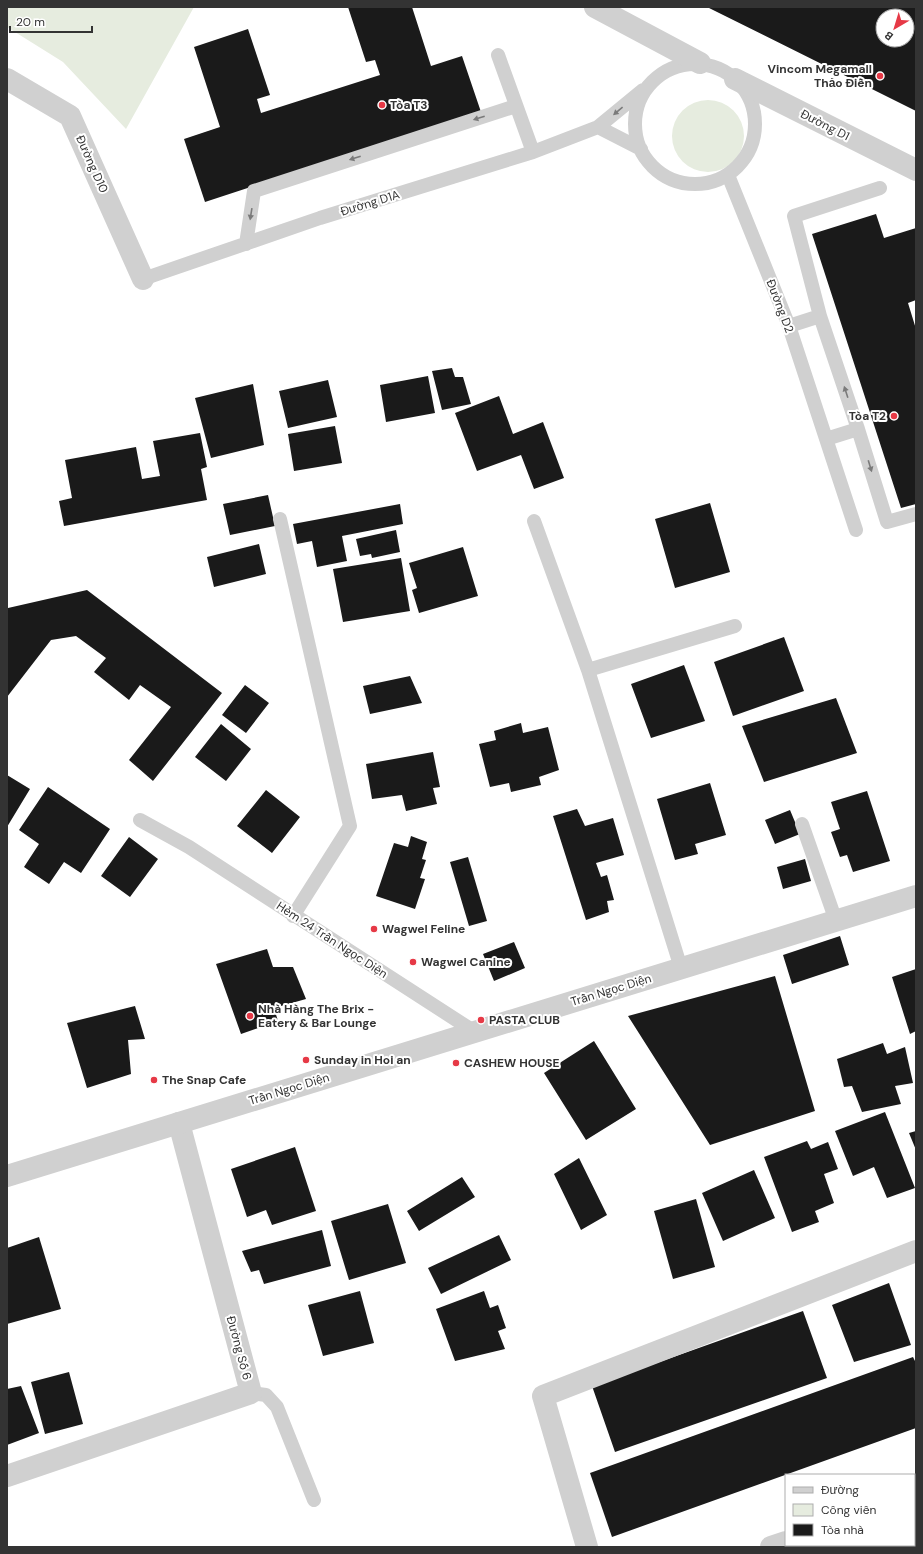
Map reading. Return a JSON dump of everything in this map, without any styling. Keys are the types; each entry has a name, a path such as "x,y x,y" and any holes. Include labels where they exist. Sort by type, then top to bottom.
{"street":[{"path":"595,7 700,63"},
{"name":"Đường D10","path":"7,79 70,116 143,279"},
{"name":"Đường D1","path":"735,79 916,170"},
{"name":"Trần Ngọc Diện","path":"7,1176 916,896"},
{"name":"Đường Số 6","path":"7,1476 251,1393 179,1123"},
{"path":"587,1547 543,1396 916,1251"},
{"path":"771,1547 785,1542"}],"lane":[{"path":"498,55 533,152"},
{"path":"700,63 722,70 735,79 748,93 754,110 756,129 751,147 742,163 728,175 712,182 695,184 678,181 663,174 650,163 641,149 636,133 635,116 639,100 648,86 662,73 680,65 700,63"},
{"name":"Đường D1A","path":"143,279 320,218 533,152 598,127 648,86"},
{"path":"246,244 254,192 516,106"},
{"path":"598,127 641,149"},
{"name":"Đường D2","path":"728,175 789,326 856,530"},
{"path":"880,188 794,216 820,316 887,522 916,514"},
{"path":"789,326 820,316"},
{"path":"826,439 858,429"},
{"path":"280,519 350,826 293,916"},
{"path":"534,521 588,670 681,968"},
{"path":"588,670 735,626"},
{"name":"Hẻm 24 Trần Ngọc Diện","path":"140,820 189,847 293,916 475,1032"},
{"path":"802,824 836,921"},
{"path":"251,1393 266,1395 277,1407 314,1500"}],"green space":[{"path":"7,7 194,7 126,129 63,62 7,27"},
{"path":"701,100 715,100 734,110 744,129 744,143 734,162 715,172 701,172 682,162 672,143 672,129 682,110"}],"building":[{"name":"Tòa T3","path":"348,7 412,7 431,66 462,56 481,112 205,202 184,139 220,127 194,47 248,29 270,95 257,99 261,113 380,75 375,60 366,62"},
{"name":"Vincom Megamall Thảo Điền","path":"707,7 916,7 916,111"},
{"name":"Tòa T2","path":"876,214 884,238 916,228 916,300 908,303 916,329 916,504 901,508 812,234"},
{"path":"452,368 455,377 463,377 471,404 442,410 432,371"},
{"path":"428,376 435,413 386,422 380,385"},
{"path":"328,380 337,417 288,428 279,391"},
{"path":"253,384 264,445 211,458 195,398"},
{"path":"499,396 513,434 543,422 564,478 534,489 521,455 477,471 455,413"},
{"path":"335,426 342,463 294,471 288,434"},
{"path":"200,433 207,467 201,469 207,500 64,526 59,501 72,498 65,460 136,447 142,479 160,476 153,441"},
{"path":"268,495 275,526 230,535 223,504"},
{"path":"710,503 730,572 675,588 655,519"},
{"path":"400,504 403,524 342,536 347,561 317,567 312,541 297,544 293,524"},
{"path":"396,530 400,552 372,558 371,554 360,556 356,539"},
{"path":"259,544 266,574 214,587 207,557"},
{"path":"463,547 478,596 419,613 412,590 417,588 409,563"},
{"path":"401,558 410,611 343,622 333,569"},
{"path":"87,590 222,693 153,781 129,760 171,707 140,685 129,700 94,672 106,658 76,636 51,640 7,697 7,609"},
{"path":"784,637 804,691 733,716 714,662"},
{"path":"684,665 705,721 651,738 631,684"},
{"path":"410,676 422,703 370,714 363,686"},
{"path":"245,685 269,703 246,733 222,715"},
{"path":"836,698 857,753 764,782 742,726"},
{"path":"521,723 523,733 548,727 559,770 539,777 541,785 511,792 509,783 490,787 479,744 496,740 494,731"},
{"path":"221,724 251,749 226,781 195,757"},
{"path":"433,752 440,787 433,788 437,804 406,811 402,795 372,799 366,764"},
{"path":"7,775 30,789 7,827"},
{"path":"710,783 726,835 695,844 698,854 675,860 657,799"},
{"path":"48,787 110,829 81,873 64,862 49,884 24,867 39,844 19,830"},
{"path":"266,790 300,817 272,853 237,826"},
{"path":"867,791 890,861 853,872 847,855 840,857 831,832 840,829 831,802"},
{"path":"577,809 585,826 613,818 624,855 596,863 601,877 607,875 614,900 607,901 609,912 586,920 553,816"},
{"path":"790,810 800,834 775,844 765,820"},
{"path":"411,836 427,842 422,859 426,860 420,878 425,879 415,909 376,896 394,843 408,847"},
{"path":"129,837 158,859 130,897 101,876"},
{"path":"468,857 487,921 469,926 450,862"},
{"path":"805,859 811,881 783,889 777,867"},
{"path":"840,936 849,965 792,984 783,955"},
{"path":"514,942 525,968 494,981 483,954"},
{"path":"267,949 273,967 293,967 306,999 274,1008 278,1021 241,1034 216,964"},
{"path":"916,969 916,1031 910,1034 892,977"},
{"path":"775,976 815,1111 710,1145 628,1016"},
{"path":"135,1006 145,1039 128,1040 131,1074 87,1088 67,1023"},
{"path":"594,1041 636,1109 586,1140 544,1073"},
{"path":"883,1043 887,1054 905,1047 913,1083 895,1086 901,1104 862,1112 852,1086 844,1087 837,1059"},
{"path":"885,1112 915,1188 887,1198 874,1167 853,1176 835,1131"},
{"path":"916,1131 916,1150 909,1133"},
{"path":"807,1141 811,1149 828,1142 838,1169 824,1174 834,1203 815,1211 819,1222 792,1232 764,1157"},
{"path":"295,1147 316,1211 272,1225 266,1210 247,1217 231,1169"},
{"path":"579,1158 607,1215 581,1230 554,1174"},
{"path":"754,1170 775,1218 723,1241 702,1193"},
{"path":"462,1177 475,1197 419,1231 407,1211"},
{"path":"696,1199 715,1267 673,1279 654,1211"},
{"path":"388,1204 406,1263 349,1280 331,1221"},
{"path":"322,1230 331,1266 264,1284 259,1270 251,1272 242,1251"},
{"path":"499,1235 511,1260 441,1294 428,1268"},
{"path":"39,1237 61,1309 7,1324 7,1248"},
{"path":"889,1283 911,1345 854,1362 832,1305"},
{"path":"360,1291 374,1343 323,1356 308,1305"},
{"path":"484,1291 490,1308 498,1305 506,1328 498,1331 505,1349 455,1361 436,1309"},
{"path":"803,1311 827,1378 615,1452 592,1386"},
{"path":"913,1357 916,1363 916,1428 612,1537 590,1473"},
{"path":"69,1372 83,1424 45,1434 31,1382"},
{"path":"21,1386 39,1433 7,1445 7,1389"},
{"path":"915,1534 916,1547 876,1547 915,1546"}],"place":[{"name":"Vincom Megamall Thảo Điền","path":"880,76"},
{"name":"Tòa T3","path":"382,105"},
{"name":"Tòa T2","path":"894,416"},
{"name":"Wagwel Feline","path":"374,929"},
{"name":"Wagwel Canine","path":"413,962"},
{"name":"Nhà Hàng The Brix - Eatery & Bar Lounge","path":"250,1016"},
{"name":"PASTA CLUB","path":"481,1020"},
{"name":"Sunday in Hoi an","path":"306,1060"},
{"name":"CASHEW HOUSE","path":"456,1063"},
{"name":"The Snap Cafe","path":"154,1080"}]}
